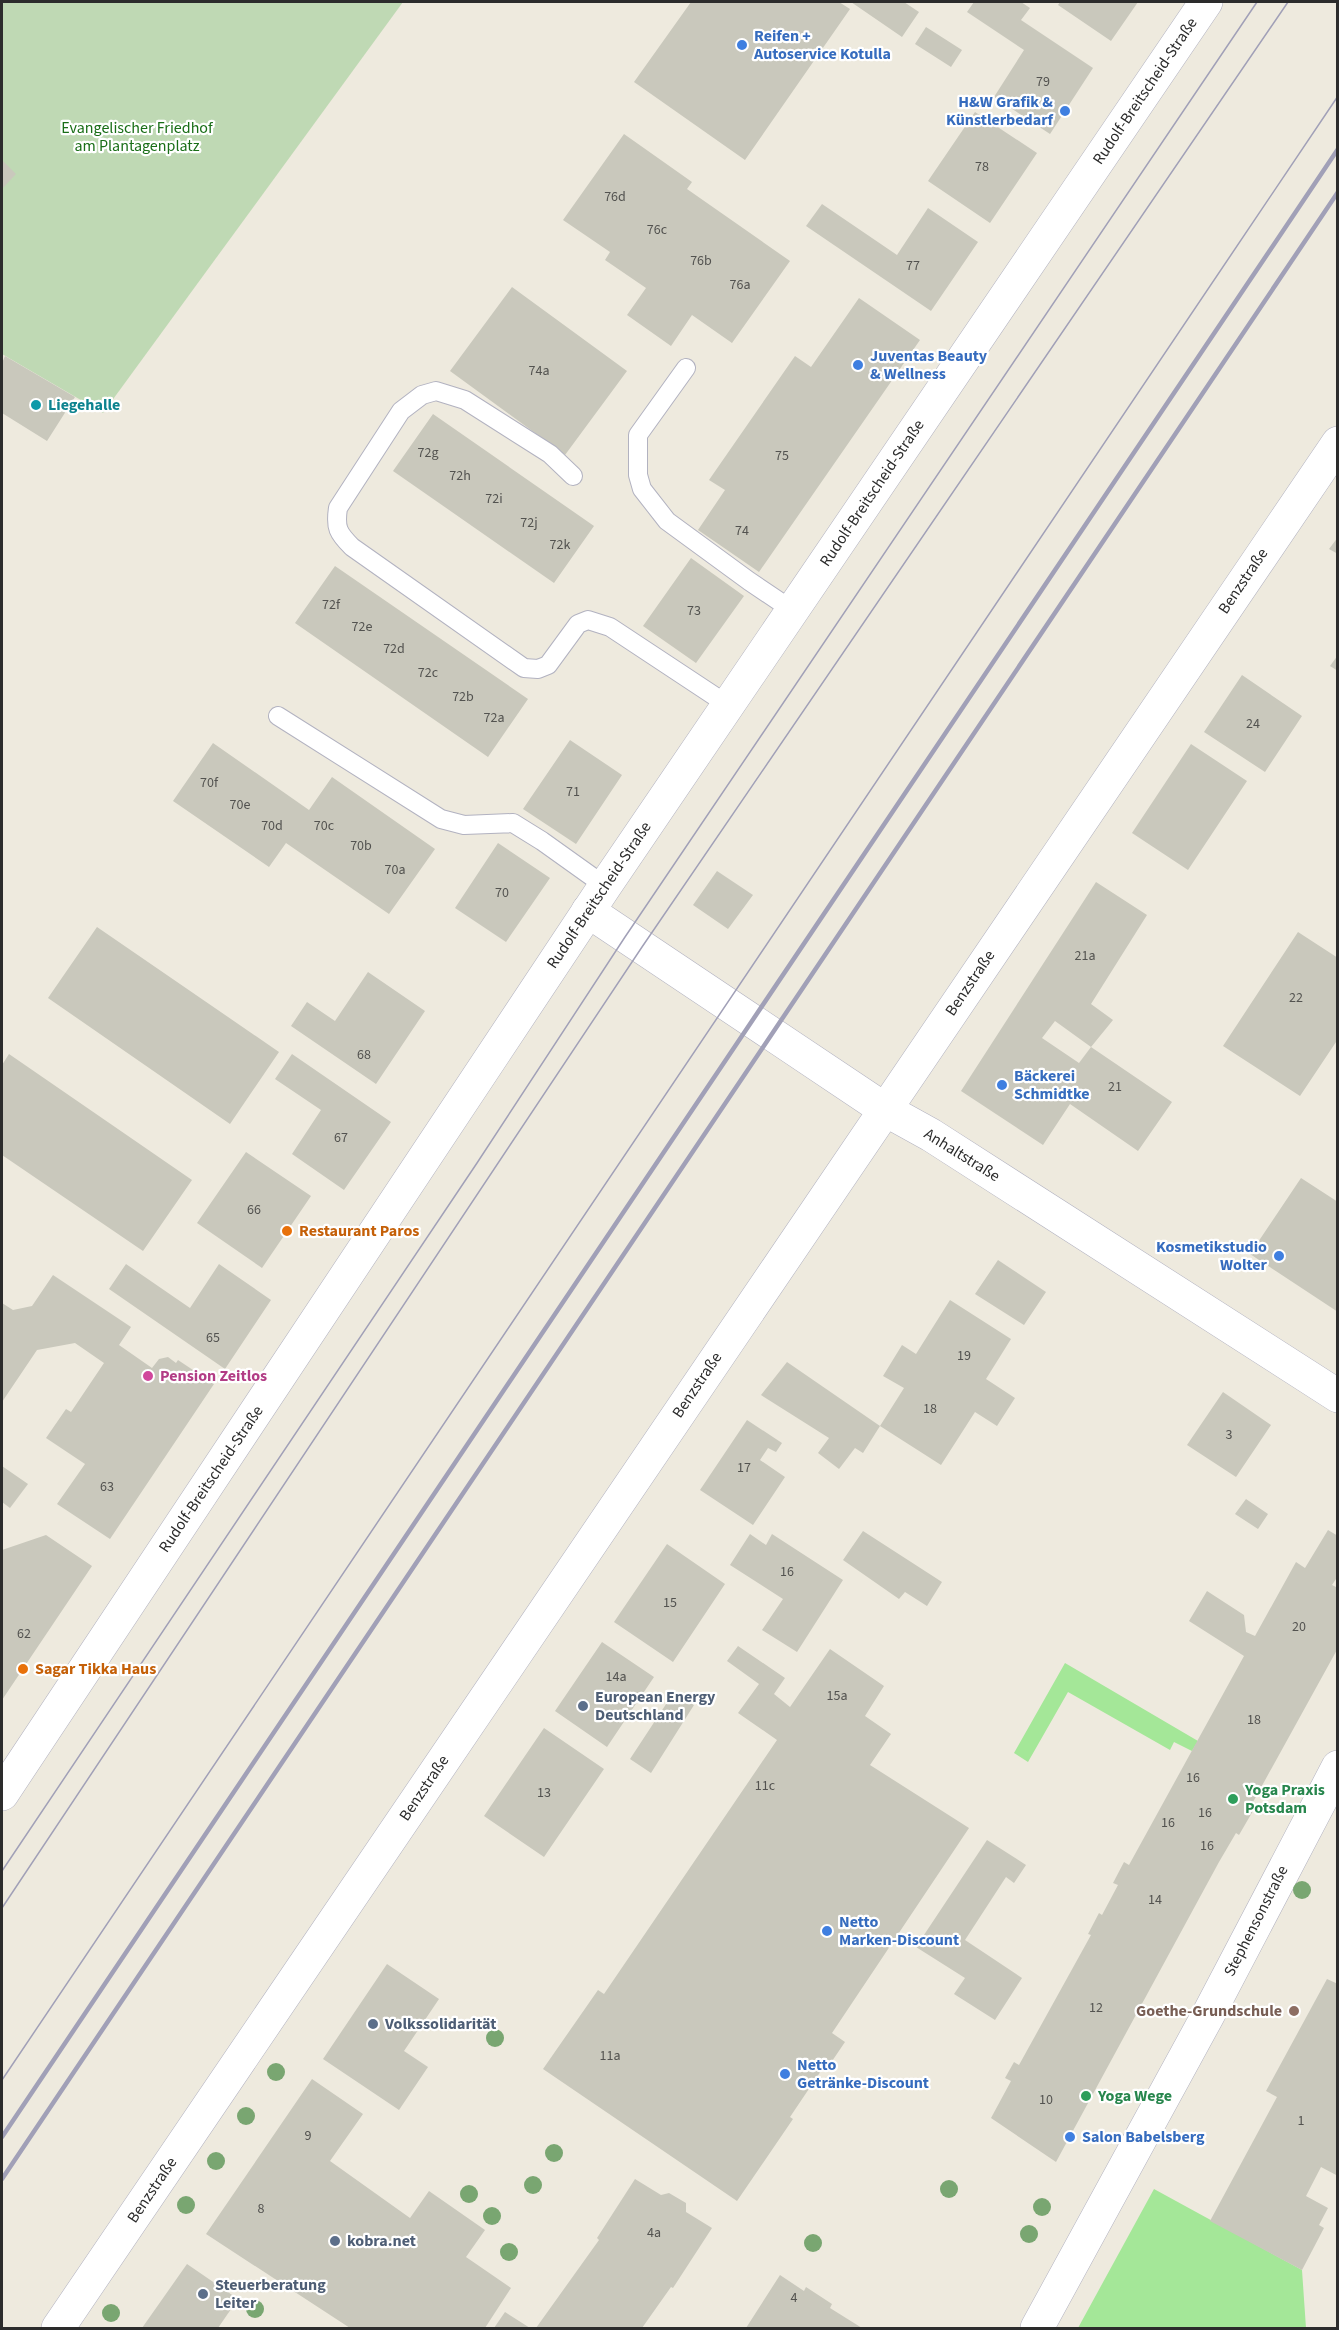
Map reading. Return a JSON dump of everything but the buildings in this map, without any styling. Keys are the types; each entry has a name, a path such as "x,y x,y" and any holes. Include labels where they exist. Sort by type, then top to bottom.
{"street":[{"name":"Rudolf-Breitscheid-Straße","path":"2,1794 597,898 1206,2"},
{"name":"Benzstraße","path":"58,2328 1338,443"},
{"name":"Anhaltstraße","path":"597,898 884,1109 931,1135 1338,1396"},
{"name":"Stephensonstraße","path":"1037,2328 1207,2017 1338,1767"}],"lane":[{"path":"686,368 639,435 638,475 642,489 667,521 792,610"},
{"path":"573,476 550,454 465,400 436,391 422,395 401,411 338,508 336,523 341,536 352,547 524,668 538,669 548,666 578,624 588,620 600,622 728,705"},
{"path":"278,716 441,819 464,825 513,824 542,841 597,898"}],"green space":[{"name":"Evangelischer Friedhof am Plantagenplatz","path":"2,2 403,2 103,413 2,354"},
{"path":"1065,1663 1198,1741 1192,1751 1174,1742 1170,1750 1068,1692 1028,1762 1014,1753"},
{"path":"1154,2189 1302,2270 1306,2328 1078,2328"}],"tram line":[{"path":"2,1871 477,1163 625,937 1257,2"},
{"path":"2,1908 642,947 1288,2"},
{"path":"2,2080 1338,96"}],"railway":[{"path":"2,2137 1338,149"},
{"path":"2,2179 1338,192"}],"place":[{"name":"Reifen + Autoservice Kotulla","path":"742,45"},
{"name":"H&W Grafik & Künstlerbedarf","path":"1065,111"},
{"name":"Juventas Beauty & Wellness","path":"858,365"},
{"name":"Liegehalle","path":"36,405"},
{"name":"Bäckerei Schmidtke","path":"1002,1085"},
{"name":"Restaurant Paros","path":"287,1231"},
{"name":"Kosmetikstudio Wolter","path":"1279,1256"},
{"name":"Pension Zeitlos","path":"148,1376"},
{"name":"Sagar Tikka Haus","path":"23,1669"},
{"name":"European Energy Deutschland","path":"583,1706"},
{"name":"Yoga Praxis Potsdam","path":"1233,1799"},
{"name":"Netto Marken-Discount","path":"827,1931"},
{"name":"Goethe-Grundschule","path":"1294,2011"},
{"name":"Volkssolidarität","path":"373,2024"},
{"name":"Netto Getränke-Discount","path":"785,2074"},
{"name":"Yoga Wege","path":"1086,2096"},
{"name":"Salon Babelsberg","path":"1070,2137"},
{"name":"kobra.net","path":"335,2241"},
{"name":"Steuerberatung Leiter","path":"203,2294"}]}
